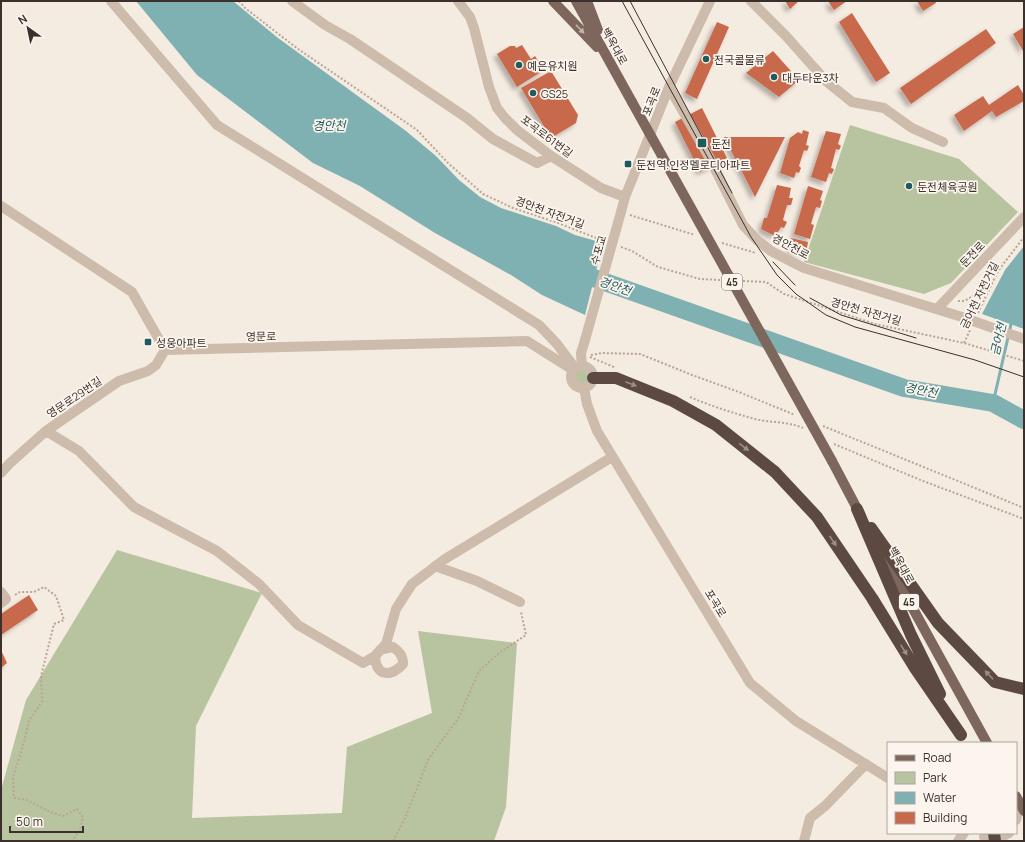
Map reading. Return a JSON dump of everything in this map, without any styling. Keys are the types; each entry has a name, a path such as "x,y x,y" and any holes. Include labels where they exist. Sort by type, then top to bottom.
{"highway":[{"path":"593,378 616,378 673,401 716,425 775,472 817,517 872,598 963,739"},
{"path":"857,509 911,635 963,739"},
{"path":"857,509 938,623 995,682 1024,689"}],"main road":[{"path":"553,1 608,58"},
{"name":"백옥대로","path":"576,1 986,742"},
{"path":"587,1 608,58"}],"street":[{"path":"111,1 217,125 539,325 577,368"},
{"path":"292,1 325,25 350,39 467,118 493,139 538,163 551,156"},
{"name":"포곡로61번길","path":"458,1 470,17 489,87 497,108 505,118 517,130 551,156 601,188 625,197"},
{"name":"포곡로","path":"621,212 625,197 669,87 710,1"},
{"path":"751,1 786,36 826,81 852,102 884,108 912,128 943,142"},
{"name":"경안천로","path":"669,87 709,157 743,225 757,240 771,251 804,268 938,308 1024,339"},
{"path":"1,206 132,292 165,350"},
{"name":"수포교","path":"577,368 621,212"},
{"name":"둔전로","path":"938,308 1024,217"},
{"name":"영문로","path":"165,350 527,341 577,368"},
{"name":"영문로29번길","path":"1,473 10,462 46,431 119,381 148,371 156,365 165,350"},
{"path":"577,368 589,368 592,371 593,378 590,385 584,388 579,388 572,383 571,376 577,368"},
{"name":"포곡로","path":"584,388 587,404 597,431 750,683 796,721 887,777"},
{"path":"46,431 79,451 134,507 217,551 259,584 298,625 363,663 378,653 386,644 396,609 412,584 445,558 612,457"},
{"path":"435,566 477,581 520,602"},
{"path":"804,841 810,818 825,806 866,764"},
{"path":"1017,816 1020,803"},
{"path":"988,837 999,838 1007,834"}],"path":[{"name":"경안천 자전거길","path":"239,1 245,8 298,49 417,130 448,163 483,194 513,208 610,243"},
{"name":"금어천 자전거길","path":"978,315 991,286 1006,259 1024,237"},
{"path":"617,246 632,251 658,268 700,279 722,280"},
{"name":"경안천 자전거길","path":"737,280 766,282 784,294 875,324 964,343 1024,361"},
{"path":"947,298 964,301 991,286"},
{"name":"금어천 자전거길","path":"964,343 971,329"},
{"path":"588,356 620,369"},
{"path":"690,397 710,406 756,419 794,424 807,431"},
{"path":"834,444 1024,520"},
{"path":"3,598 20,592 34,592 44,587 56,596 64,620 54,624 41,676 42,702 29,721 22,750 13,777 14,798 27,800 50,812 63,816 77,809 83,817 80,830 72,841"},
{"path":"392,841 406,816 429,758 458,718 479,671 499,653 526,635 520,602"}],"green space":[{"name":"둔전체육공원","path":"850,125 959,159 1018,212 951,283 924,294 804,262"},
{"path":"582,369 589,374 590,377 585,384 582,385 575,380 574,377 579,370"},
{"path":"117,550 262,593 196,726 192,818 342,813 347,747 432,713 418,631 517,643 506,807 494,841 1,841 1,790 26,700"}],"water":[{"name":"경안천","path":"136,1 233,1 278,38 406,131 436,156 459,180 480,197 501,208 556,226 575,235 603,243 585,315 542,295 511,275 435,233 360,186 313,163 197,75"},
{"name":"금어천","path":"1024,246 1024,329 982,314 1005,270"}],"building":[{"path":"785,1 799,1 790,9"},
{"path":"828,1 847,1 834,10"},
{"path":"917,1 935,1 936,3 923,11"},
{"path":"852,13 890,73 876,82 839,22"},
{"path":"717,22 729,27 697,99 685,93"},
{"path":"1024,27 1024,50 1023,51 1013,34"},
{"path":"986,29 996,43 911,104 900,88"},
{"path":"522,45 531,59 535,56 544,70 517,87 497,54 510,46 515,46 516,48"},
{"name":"대두타운3차","path":"773,51 799,80 779,97 746,73"},
{"path":"551,71 578,115 576,123 551,138 521,88"},
{"path":"1018,85 1024,95 1024,101 996,117 992,111 964,131 954,115 983,96 989,105"},
{"path":"702,108 727,158 700,172 675,122"},
{"path":"803,130 809,132 806,145 809,146 807,151 804,150 799,166 801,168 799,173 796,172 794,178 780,173 790,138 798,132 802,134"},
{"path":"826,131 841,134 838,144 841,146 839,150 836,149 831,168 834,169 832,174 829,173 826,182 811,177"},
{"path":"724,137 785,137 755,197"},
{"path":"777,185 791,188 789,198 793,198 791,205 787,205 783,220 787,222 784,228 781,227 778,232 773,235 761,229 764,218 767,218"},
{"path":"808,186 823,191 820,200 822,201 820,208 816,207 811,224 814,225 810,239 794,234"},
{"path":"791,238 808,242 806,253 790,250"},
{"path":"29,595 38,610 1,635 1,614"},
{"path":"1,650 7,663 1,668"}],"waterway":[{"name":"경안천","path":"571,270 904,388 993,403 1024,420"},
{"name":"금어천","path":"993,403 1012,320"}],"tram line":[{"path":"622,1 751,237 777,275 796,294 826,315 855,327 975,360 1024,377"},
{"path":"630,1 732,193"},
{"path":"773,262 795,285"},
{"path":"810,298 841,315 916,338"}],"place":[{"name":"전국콜물류","path":"706,59"},
{"name":"예은유치원","path":"519,65"},
{"name":"대두타운3차","path":"774,77"},
{"name":"GS25","path":"533,93"},
{"name":"둔전","path":"702,143"},
{"name":"둔전역.인정멜로디아파트","path":"628,164"},
{"name":"둔전체육공원","path":"909,186"},
{"name":"성웅아파트","path":"148,342"}]}
